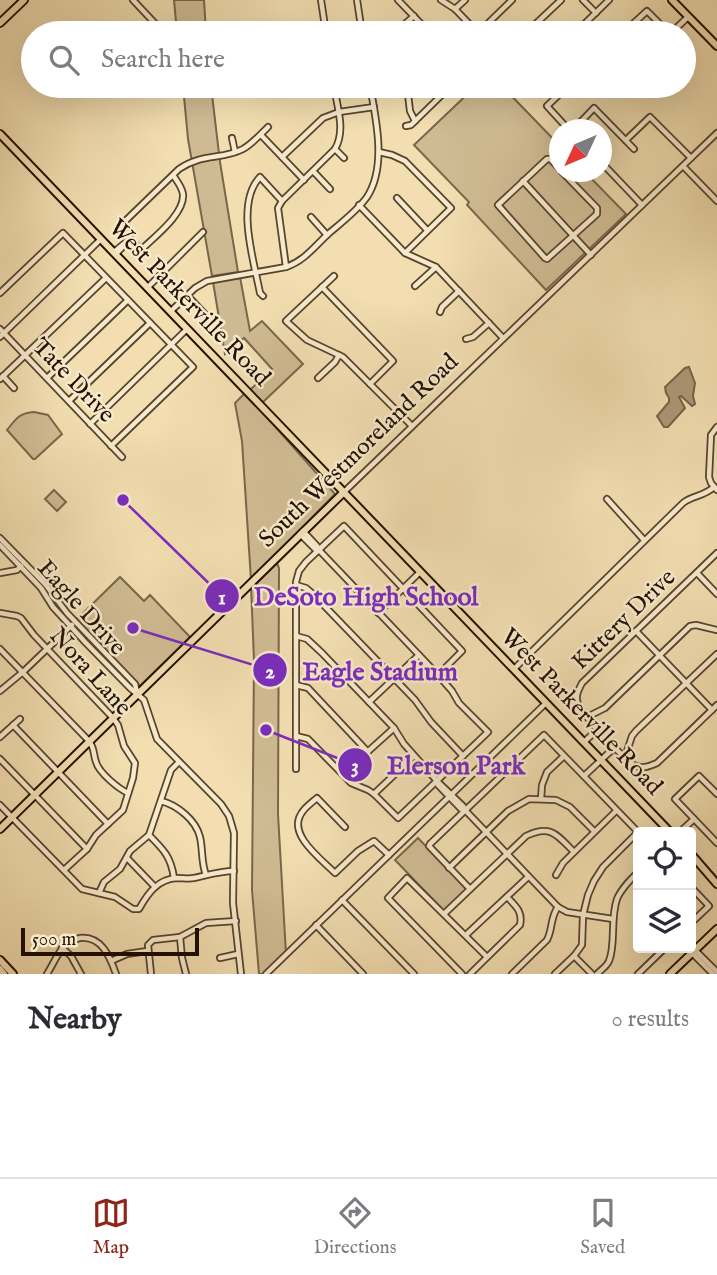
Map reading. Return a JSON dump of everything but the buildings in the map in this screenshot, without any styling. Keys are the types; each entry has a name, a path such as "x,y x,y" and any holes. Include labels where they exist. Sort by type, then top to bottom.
{"main road":[{"path":"0,23 24,0"},
{"path":"672,0 692,21"},
{"path":"696,25 717,46"},
{"name":"West Parkerville Road","path":"0,134 665,827"},
{"name":"South Westmoreland Road","path":"0,829 344,492"},
{"path":"696,859 717,879"},
{"path":"696,860 717,884"},
{"path":"696,952 717,929"},
{"path":"696,952 717,934"},
{"path":"670,974 695,953"},
{"path":"676,974 695,953"},
{"path":"0,960 9,973"},
{"path":"0,969 9,973"}],"street":[{"path":"132,0 152,21"},
{"path":"321,0 324,21"},
{"path":"358,0 361,21"},
{"path":"398,0 419,21"},
{"path":"441,0 466,21"},
{"path":"455,9 465,0"},
{"path":"490,21 512,0"},
{"path":"539,21 561,0"},
{"path":"583,0 596,13"},
{"path":"588,21 609,0"},
{"path":"636,21 647,11 657,21"},
{"path":"408,21 414,16"},
{"path":"684,21 688,17"},
{"path":"286,267 279,204 335,149 341,136 336,98"},
{"path":"171,311 195,288 207,281 297,263 359,205 369,192 375,177 379,152 372,98"},
{"path":"408,98 415,121"},
{"path":"405,126 411,125 439,98"},
{"path":"555,98 547,106 560,119"},
{"path":"282,157 323,118 339,112 374,107"},
{"path":"582,119 594,108 605,119"},
{"path":"626,140 650,117 691,158"},
{"path":"612,126 634,149"},
{"path":"173,175 181,186 183,204 178,214 141,250 128,240 119,227 173,175 188,163 235,152 250,145 268,127"},
{"name":"South Westmoreland Road","path":"344,492 717,133"},
{"path":"261,135 304,180"},
{"path":"232,138 235,152"},
{"path":"335,149 344,158"},
{"path":"379,152 405,161 451,208 405,253"},
{"path":"549,159 498,205 545,258 597,214 597,208 572,182"},
{"path":"683,166 717,201"},
{"path":"313,171 330,189"},
{"path":"612,174 642,205"},
{"path":"263,296 256,272 247,204 252,188 260,177 282,201"},
{"path":"523,181 592,254"},
{"path":"397,198 427,230"},
{"path":"359,205 405,253 436,267 503,338"},
{"path":"311,217 327,235"},
{"path":"148,287 203,232"},
{"path":"0,293 63,233 193,366 111,446"},
{"path":"1,333 101,239"},
{"path":"115,253 121,244 128,240"},
{"path":"415,286 436,267"},
{"path":"334,276 286,321 307,340 340,355 412,426"},
{"path":"14,388 1,378 106,278"},
{"path":"322,287 393,361 370,384"},
{"path":"440,312 459,291"},
{"path":"187,295 215,325"},
{"path":"47,378 128,300"},
{"path":"69,401 150,323"},
{"path":"466,339 473,337 489,323"},
{"path":"90,424 187,329"},
{"name":"Tate Drive","path":"1,333 122,457"},
{"path":"318,378 340,355"},
{"path":"514,669 686,500 715,488 709,477 711,435 717,427"},
{"path":"607,499 644,540"},
{"path":"296,769 296,585 299,571 344,526 462,651 438,675"},
{"path":"296,736 308,738 351,783 374,793 398,818 488,732 459,703 452,691 419,654 302,533"},
{"name":"Eagle Drive","path":"0,537 22,565"},
{"name":"Eagle Drive","path":"0,545 45,584 73,624 135,684 144,700 157,739 221,804 229,816 234,833 233,903 241,974"},
{"name":"Kittery Drive","path":"587,717 576,701 582,683 717,553"},
{"path":"0,573 17,570 22,565"},
{"path":"378,612 420,572"},
{"path":"697,573 717,594"},
{"path":"296,585 313,594 394,678 430,722 463,756"},
{"name":"Nora Lane","path":"0,613 21,618 113,718 119,727 124,746 135,763 122,810 64,870"},
{"path":"0,691 73,624"},
{"path":"717,630 693,625 605,708 587,717 635,766 648,767 717,705"},
{"path":"636,631 712,710"},
{"path":"296,636 307,639 369,702 394,728 438,785 558,907 567,912 613,919"},
{"path":"0,649 94,747 97,767 128,793"},
{"path":"369,702 419,654"},
{"path":"625,757 632,736 717,654"},
{"path":"296,685 308,688 368,752"},
{"path":"266,974 546,703"},
{"path":"0,737 20,719"},
{"path":"13,725 108,824"},
{"path":"343,775 394,728"},
{"path":"584,743 598,729"},
{"path":"470,889 429,846 544,734 633,827"},
{"path":"584,776 615,747"},
{"path":"374,793 414,756"},
{"path":"541,799 547,772 565,756"},
{"path":"0,759 87,849"},
{"path":"99,893 104,882 120,869 130,851 149,835 171,771 179,762"},
{"path":"717,794 699,776 675,799 717,843"},
{"path":"345,827 317,798 302,811 297,825 302,840 335,873 358,850 374,841 388,855"},
{"path":"449,868 515,806 529,799 555,800 570,807 594,831"},
{"path":"161,801 179,809 197,829 206,875"},
{"path":"0,805 82,889 115,897 136,910 163,881 234,871"},
{"path":"556,875 574,852 616,811"},
{"path":"685,827 694,819"},
{"path":"445,914 526,836 540,829 552,831 574,852"},
{"path":"149,835 166,853 172,864 174,878"},
{"path":"555,974 582,945 583,915 587,895 594,881 603,867 633,837"},
{"path":"127,858 155,887"},
{"path":"466,936 528,877"},
{"path":"461,974 388,898 407,878 487,957"},
{"path":"597,974 608,963 612,949 613,919 618,897 633,878"},
{"path":"696,892 709,905 696,918"},
{"path":"470,974 520,925 520,911 507,897"},
{"path":"342,900 414,974"},
{"path":"512,974 547,940 558,907"},
{"path":"151,974 147,951 153,940 180,937 206,923 236,921"},
{"path":"316,925 363,974"},
{"path":"180,937 187,974"},
{"path":"47,974 62,948 72,940 89,938 106,951 116,974"},
{"path":"62,948 71,956 81,974"},
{"path":"111,961 127,954 147,951"},
{"path":"638,974 660,953"},
{"path":"695,953 715,969"},
{"path":"220,958 238,954"},
{"path":"574,956 592,974"}],"shaded area":[{"path":"174,0 204,0 205,21 176,21"},
{"path":"184,98 212,98 238,272 212,276 188,139"},
{"path":"463,98 514,98 549,135 549,182 595,182 626,214 546,290 467,205 469,202 414,145"},
{"path":"240,277 250,331 262,321 303,364 262,403 250,390 272,369 244,338 225,354 213,282"},
{"path":"689,367 695,383 695,404 692,406 679,397 685,408 668,427 664,427 657,416 669,402 665,387"},
{"path":"245,393 335,494 251,580 242,441 235,403"},
{"path":"34,412 48,415 62,434 33,459 7,430 21,415"},
{"path":"54,490 66,502 57,511 45,499"},
{"path":"276,561 279,568 278,814 286,954 263,974 259,974 252,890 254,661 251,585"},
{"path":"120,577 144,601 150,595 190,637 140,686 76,620"},
{"path":"418,838 468,890 445,912 395,860"}],"place":[{"name":"DeSoto High School","path":"123,500"},
{"name":"Eagle Stadium","path":"133,628"},
{"name":"Elerson Park","path":"266,730"}]}
